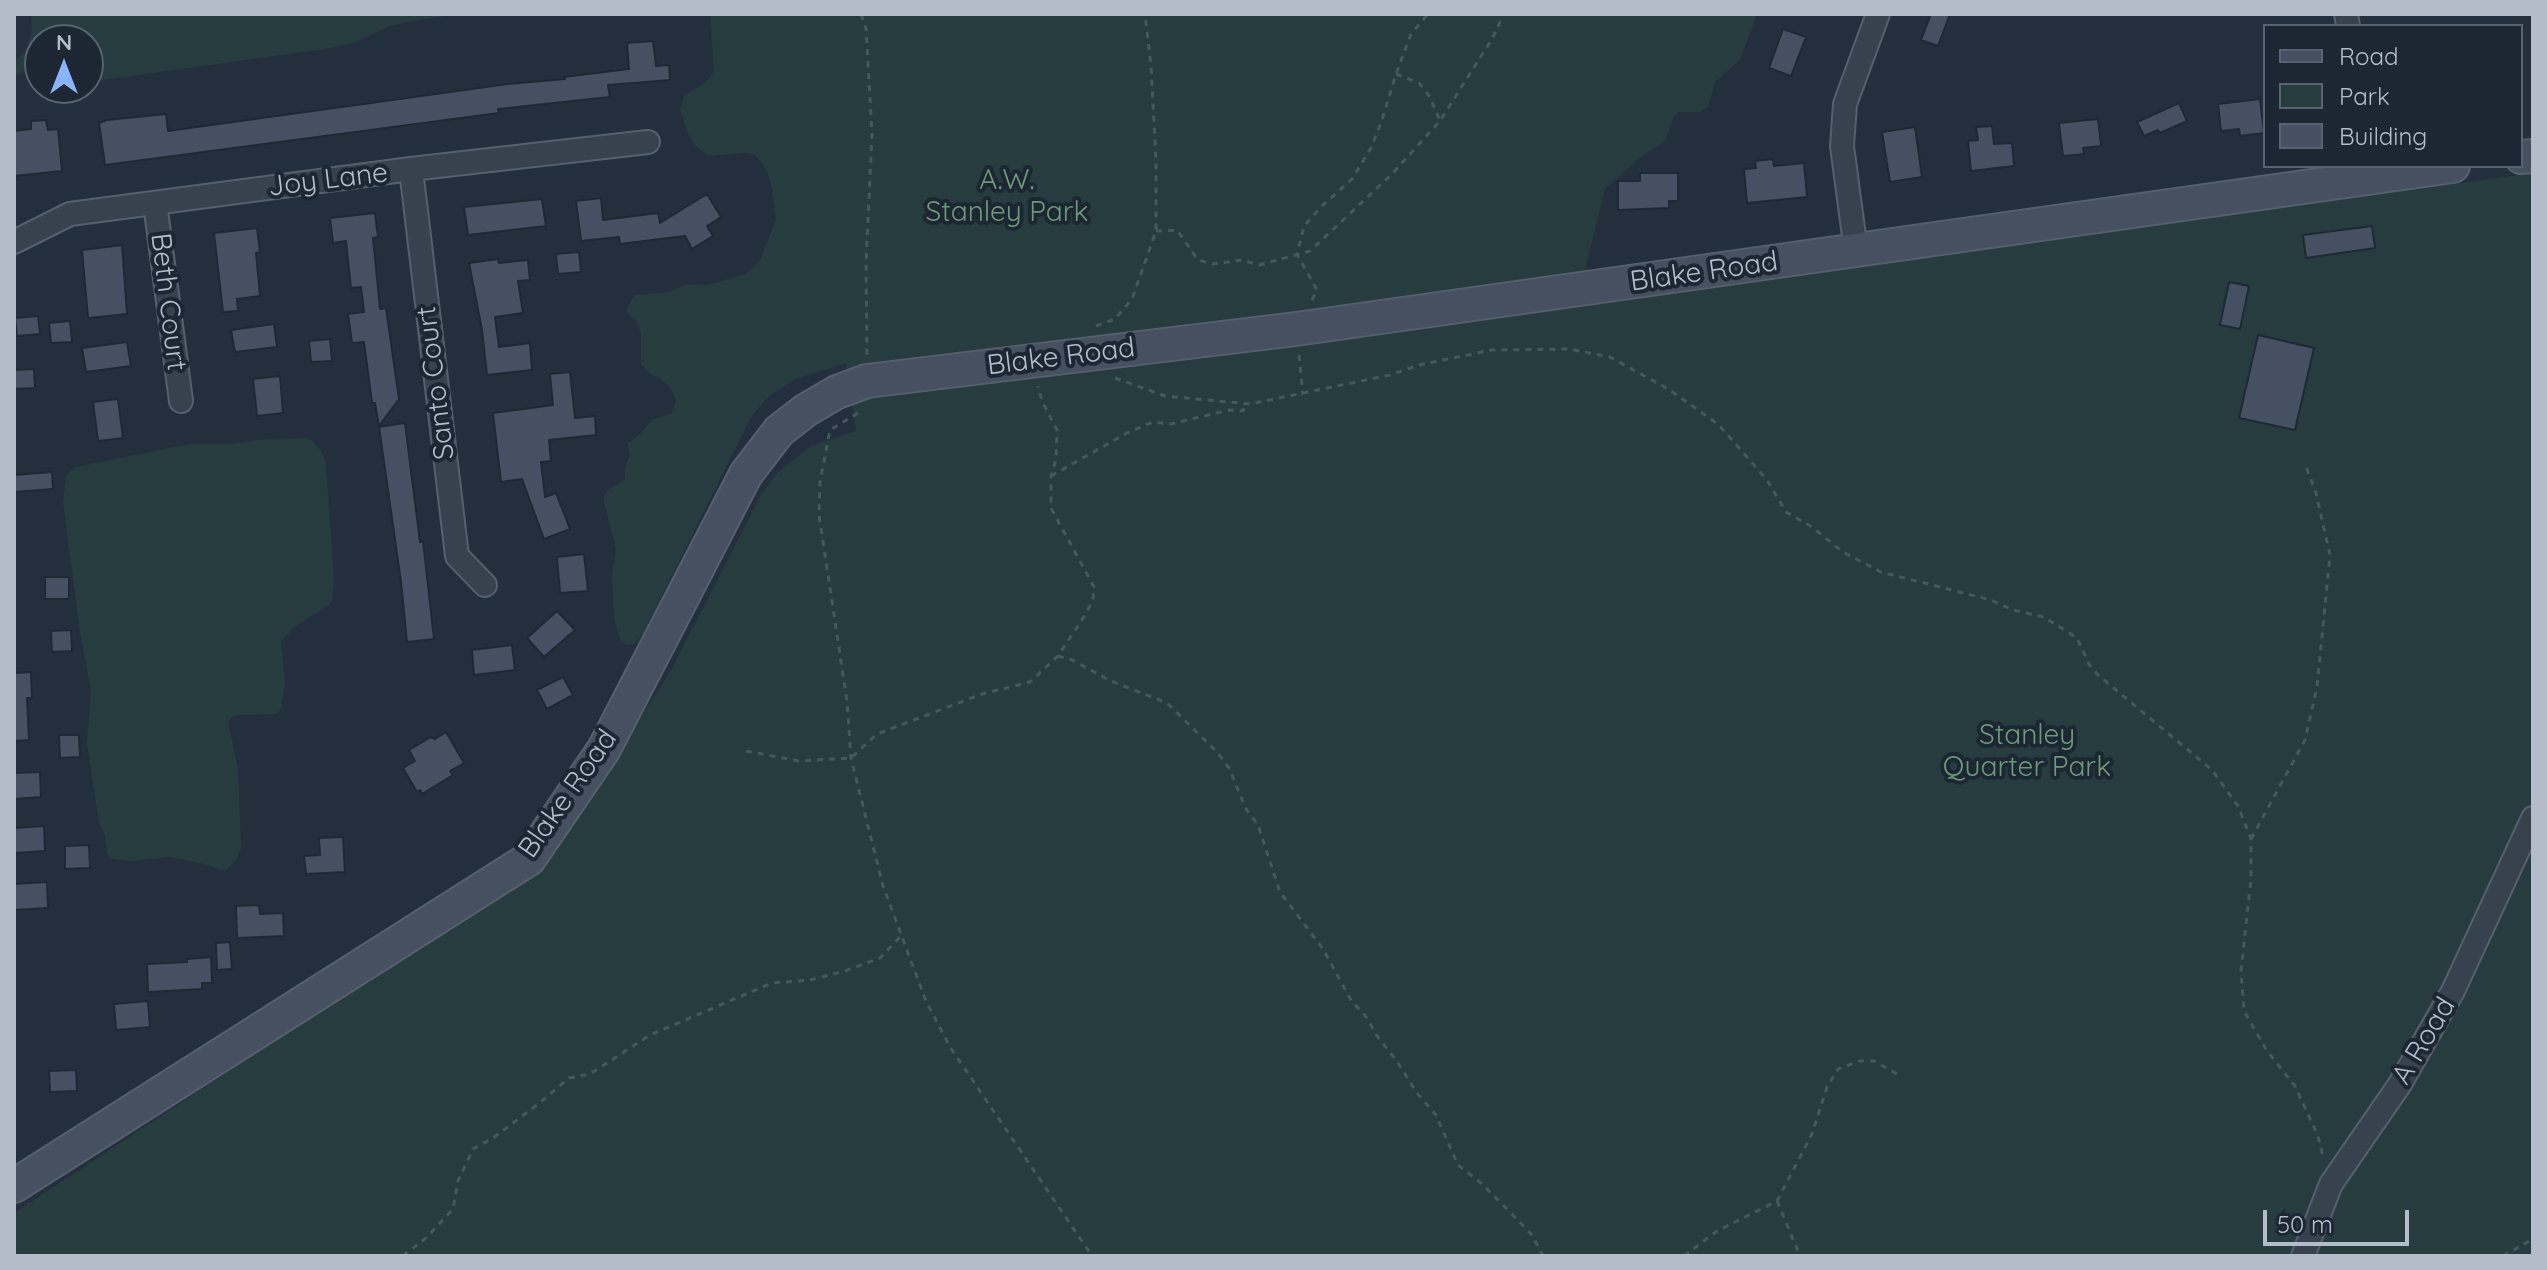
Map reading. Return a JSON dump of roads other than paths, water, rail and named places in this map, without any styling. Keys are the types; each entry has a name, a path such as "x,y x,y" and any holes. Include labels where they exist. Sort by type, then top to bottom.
{"street":[{"path":"1856,251 1842,146 1845,104 1878,14"},
{"name":"Joy Lane","path":"14,242 70,214 411,169 648,142"},
{"name":"Blake Road","path":"14,1186 529,859 604,749 746,474 779,431 837,392 868,394 1296,329 1856,251 2369,171 2419,168"},
{"name":"Santo Court","path":"411,169 457,556 485,585"},
{"name":"Beth Court","path":"155,203 181,401"},
{"name":"A Road","path":"2303,1256 2331,1184 2400,1084 2453,991 2533,818"}],"park label":[{"name":"A.W. Stanley Park","path":"1007,197"},
{"name":"Stanley Quarter Park","path":"2027,752"}]}
